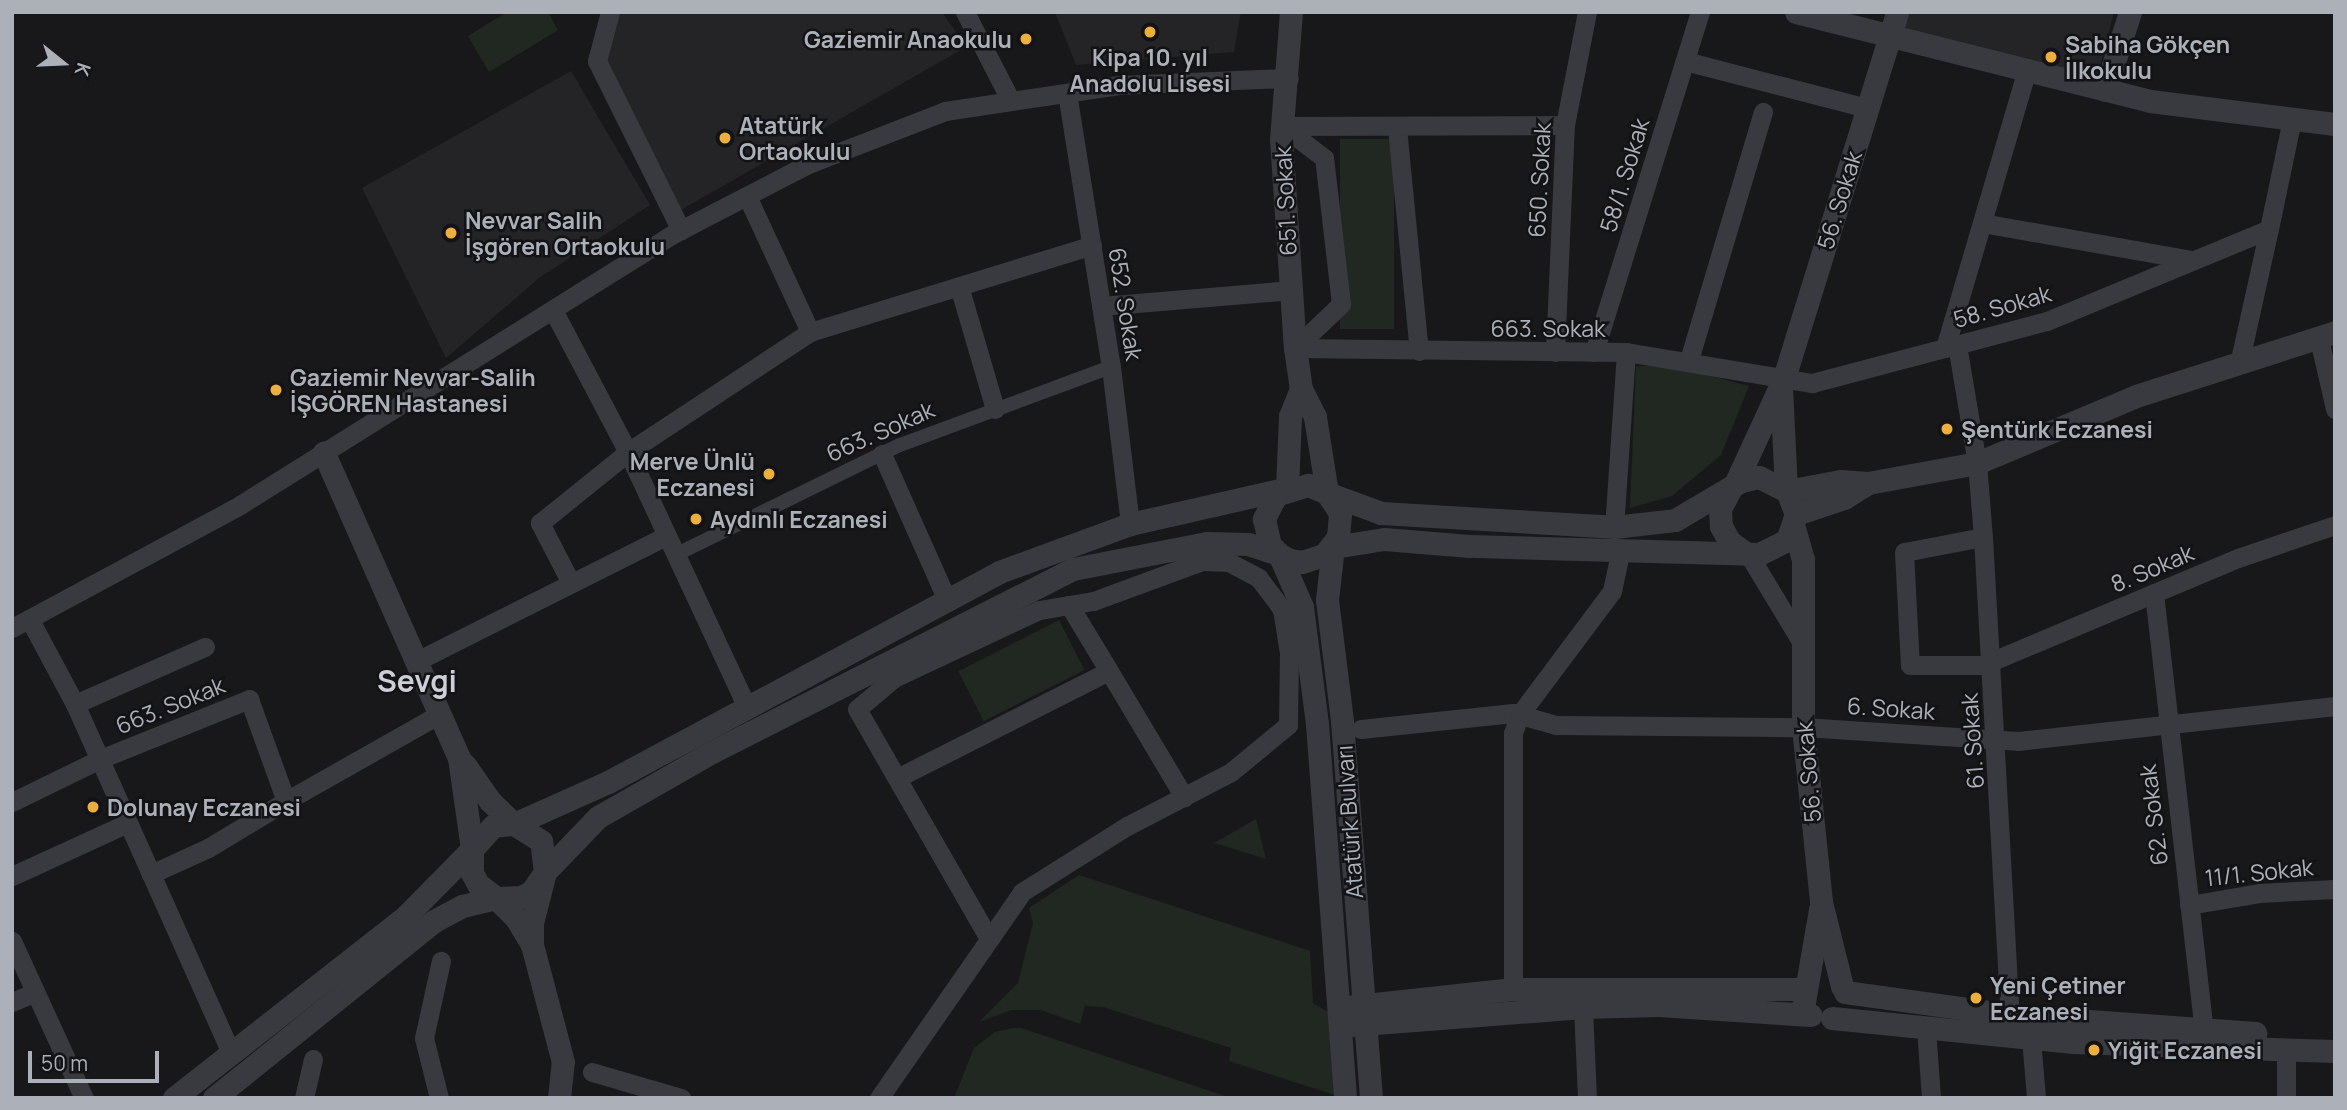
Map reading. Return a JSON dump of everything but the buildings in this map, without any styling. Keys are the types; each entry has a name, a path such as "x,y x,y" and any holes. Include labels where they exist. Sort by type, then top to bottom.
{"street":[{"path":"610,12 597,61 681,230"},
{"path":"965,12 1011,101"},
{"name":"651. Sokak","path":"1291,12 1289,78 1282,126 1295,348 1301,389"},
{"name":"650. Sokak","path":"1555,352 1565,125 1587,12"},
{"name":"58/1. Sokak","path":"1594,352 1700,12"},
{"path":"1796,12 2150,101 2335,124"},
{"name":"56. Sokak","path":"1733,486 1782,383 1897,12"},
{"path":"2105,90 2130,12"},
{"path":"1685,61 1867,108"},
{"path":"1951,346 1982,223 2026,70"},
{"path":"230,1051 75,704 22,625 324,453 681,230 806,165 945,111 1119,85 1289,78"},
{"name":"652. Sokak","path":"1067,93 1111,367 1130,524"},
{"path":"1689,360 1763,112"},
{"path":"2239,364 2292,119"},
{"path":"1282,126 1397,128 1565,125"},
{"path":"1282,126 1324,158 1341,304 1295,348"},
{"path":"1397,128 1419,351"},
{"path":"747,196 810,332"},
{"path":"1982,223 2193,260"},
{"name":"58. Sokak","path":"1626,352 1689,360 1782,383 1812,383 2047,321 2269,229"},
{"path":"571,583 540,523 628,452 810,332 1092,245"},
{"path":"959,286 995,410"},
{"path":"1101,306 1291,290"},
{"path":"553,310 628,452 747,707"},
{"path":"174,1098 230,1051 275,1022 405,917 493,826 514,824 608,782 999,572 1130,524 1308,485 1381,513 1614,527 1675,520 1733,486 1759,477 1786,490 1840,481 1868,483 1978,463 2136,397 2327,335 2335,409"},
{"name":"61. Sokak","path":"1951,346 1978,463 1997,739 2010,1015"},
{"name":"663. Sokak","path":"1295,348 1626,352 1614,527"},
{"name":"663. Sokak","path":"675,555 882,454 1111,367"},
{"name":"56. Sokak","path":"1782,383 1786,490"},
{"path":"1287,488 1290,416 1301,389"},
{"name":"Atatürk Bulvarı","path":"1301,389 1315,417 1327,493 1335,502 1341,525 1332,547 1327,600 1342,721 1371,1098"},
{"path":"324,453 459,758 490,801 514,824 541,841 545,872 535,906 532,945 562,1062 559,1098"},
{"path":"882,454 947,600"},
{"path":"214,1098 434,921 462,906 496,898 521,897 540,883 545,872 598,817 712,752 845,687 1073,569 1207,543 1248,544 1302,562 1324,555 1332,547 1384,539 1620,552 1745,552 1777,549 1795,521 1844,498 1868,483"},
{"path":"1733,486 1720,509 1721,526 1729,541 1745,552"},
{"name":"Atatürk Bulvarı","path":"1287,488 1276,495 1264,519 1265,533 1279,554 1303,607 1317,724 1345,1098"},
{"path":"1786,490 1795,521"},
{"name":"56. Sokak","path":"1795,521 1803,560 1806,606 1801,641 1803,727 1821,902"},
{"name":"8. Sokak","path":"1990,662 2238,558 2335,525"},
{"path":"417,661 666,536"},
{"path":"1983,537 1904,552 1910,665 1990,662"},
{"path":"1513,989 1510,749 1520,714 1612,591 1620,552"},
{"name":"56. Sokak","path":"1745,552 1801,641"},
{"path":"858,709 894,678 1039,610 1093,601 1202,561 1229,562 1259,578 1282,609 1289,653 1288,725 1231,772 1022,891 879,1098"},
{"name":"62. Sokak","path":"2154,593 2167,726 2204,1030"},
{"path":"1069,605 1184,797"},
{"path":"75,704 205,647"},
{"path":"897,778 1109,671"},
{"path":"845,687 989,939"},
{"name":"663. Sokak","path":"12,802 100,759 249,699 286,800"},
{"name":"6. Sokak","path":"1362,729 1520,714 1556,725 1803,727 1997,739 2167,726 2335,706"},
{"path":"151,874 208,848 286,800 440,714"},
{"path":"459,758 472,849 472,873 478,884 496,898 532,945"},
{"path":"12,876 128,823"},
{"name":"11/1. Sokak","path":"2189,905 2259,893 2335,889"},
{"path":"1821,902 1804,1003 1822,1016"},
{"path":"1821,902 1844,989 1845,1005 1822,1016"},
{"path":"12,941 84,1098"},
{"path":"439,1098 424,1038 440,961"},
{"path":"1363,1015 1513,989 1806,986 1826,976 1844,989 2010,1015 2204,1030 2335,1036"},
{"path":"12,1002 35,992"},
{"path":"1338,1017 1659,1005 1822,1016 2031,1038 2335,1051"},
{"path":"1584,1007 1587,1098"},
{"path":"1926,1028 1931,1098"},
{"path":"2031,1038 2036,1098"},
{"path":"2286,1050 2286,1098"},
{"path":"303,1098 313,1059"},
{"path":"592,1072 681,1098"}],"shaded area":[{"path":"507,12 548,12 558,30 489,72 468,36"},
{"name":"Atatürk Ortaokulu","path":"615,12 942,12 966,47 679,211 605,64"},
{"name":"Kipa 10. yıl Anadolu Lisesi","path":"1055,12 1241,12 1234,52 1076,65"},
{"name":"Sabiha Gökçen İlkokulu","path":"1908,12 2114,12 2096,82 1902,31"},
{"path":"571,71 650,205 539,278 446,358 362,188"},
{"path":"1340,139 1394,139 1394,329 1340,329"},
{"path":"1661,363 1749,386 1721,455 1672,496 1630,508 1636,367"},
{"path":"1059,620 1084,670 984,721 958,671"},
{"path":"1256,819 1266,859 1214,843"},
{"path":"1079,875 1310,951 1313,1003 1334,1015 1341,1097 1229,1061 1231,1048 1103,1007 1085,1006 1080,1024 1041,1010 1011,1010 979,1022 1018,983 1033,923 1029,908"},
{"path":"1021,1028 1231,1098 954,1098 974,1048 995,1032"}],"place":[{"name":"Kipa 10. yıl Anadolu Lisesi","path":"1150,32"},
{"name":"Gaziemir Anaokulu","path":"1026,39"},
{"name":"Sabiha Gökçen İlkokulu","path":"2051,57"},
{"name":"Atatürk Ortaokulu","path":"725,138"},
{"name":"Nevvar Salih İşgören Ortaokulu","path":"451,233"},
{"name":"Gaziemir Nevvar-Salih İŞGÖREN Hastanesi","path":"276,390"},
{"name":"Şentürk Eczanesi","path":"1947,429"},
{"name":"Merve Ünlü Eczanesi","path":"769,474"},
{"name":"Aydınlı Eczanesi","path":"696,519"},
{"name":"Dolunay Eczanesi","path":"93,807"},
{"name":"Yeni Çetiner Eczanesi","path":"1976,998"},
{"name":"Yiğit Eczanesi","path":"2094,1050"}],"district":[{"name":"Sevgi","path":"417,681"}]}
